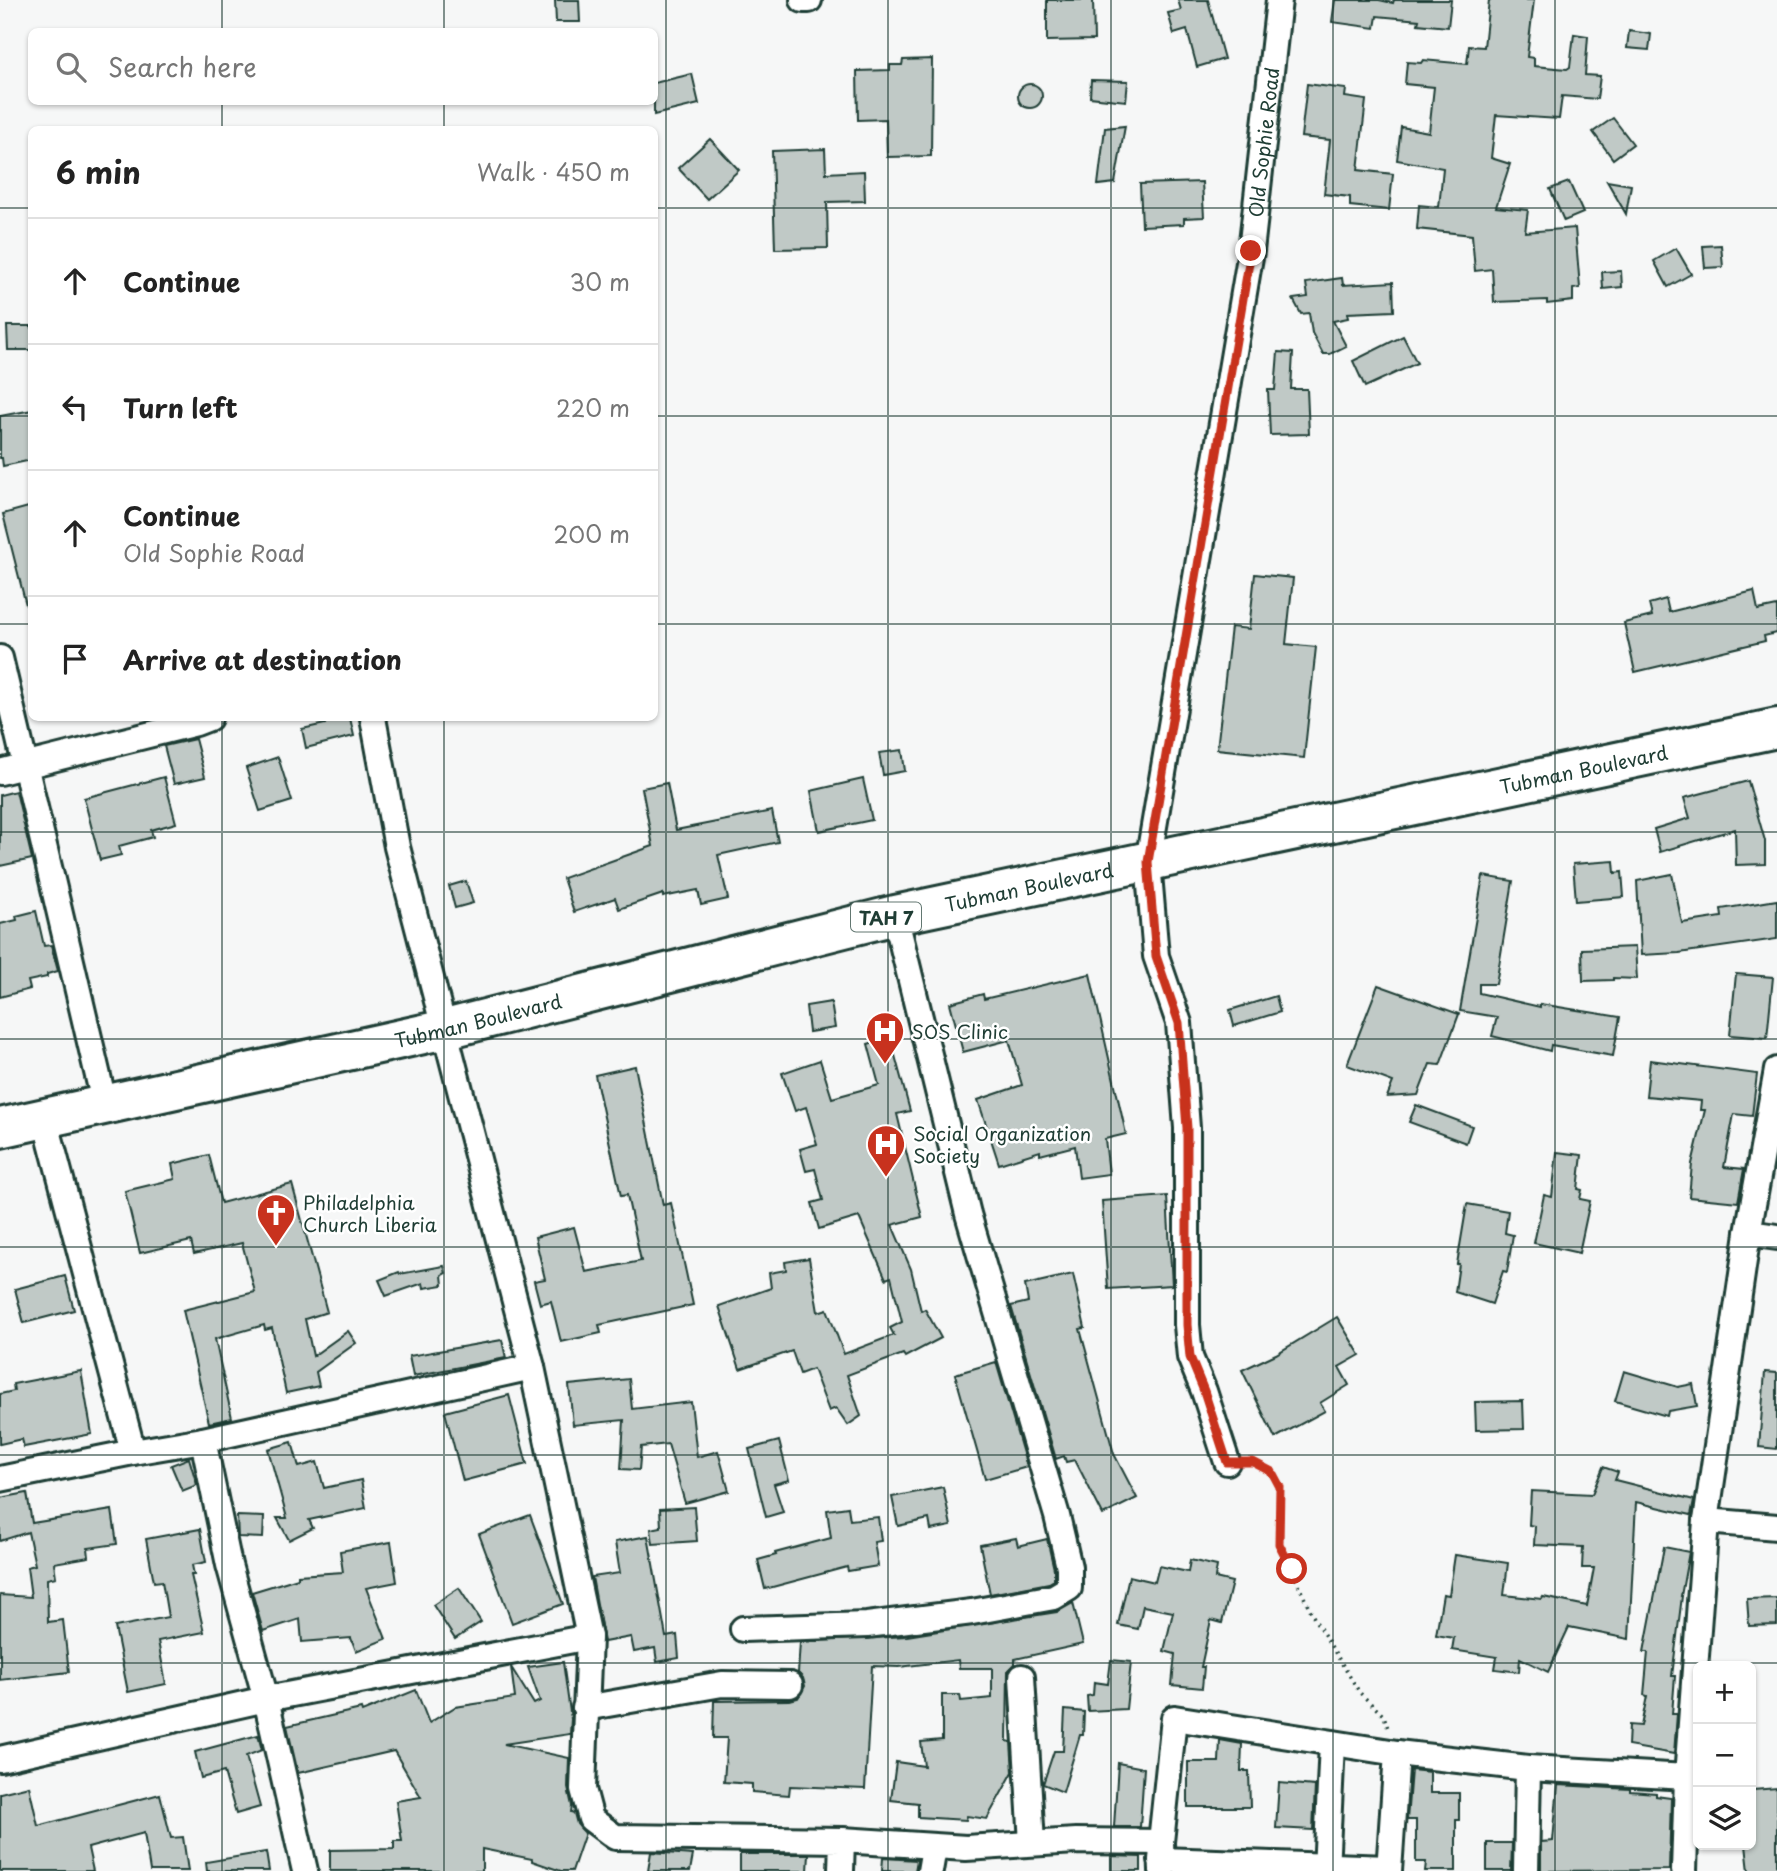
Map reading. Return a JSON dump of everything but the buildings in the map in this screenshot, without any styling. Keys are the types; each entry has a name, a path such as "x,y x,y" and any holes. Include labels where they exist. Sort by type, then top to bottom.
{"highway":[{"name":"Tubman Boulevard","path":"0,1128 446,1029 895,915 1776,736"}],"street":[{"path":"803,0 809,0"},
{"name":"Old Sophie Road","path":"1227,1462 1190,1357 1187,1325 1187,1128 1179,1023 1156,956 1148,862 1251,251 1279,0"},
{"path":"0,658 106,1106"},
{"path":"0,772 201,721"},
{"path":"374,721 397,847 532,1367 589,1637 583,1789 591,1819 615,1837 842,1840 913,1844 932,1859 966,1848 1076,1841 1161,1858 1389,1870 1397,1753"},
{"path":"743,1629 867,1625 972,1612 1054,1597 1069,1588 1069,1567 1057,1516 968,1214 895,915"},
{"path":"1684,1871 1706,1521 1748,1233 1777,1070"},
{"path":"45,1119 132,1452"},
{"path":"1748,1233 1777,1237"},
{"path":"0,1479 203,1440 532,1367"},
{"path":"203,1440 229,1565 266,1699 305,1871"},
{"path":"1706,1521 1777,1527"},
{"path":"0,1759 266,1699 589,1637"},
{"path":"1022,1677 1032,1843"},
{"path":"585,1708 722,1684 790,1685"},
{"path":"1161,1858 1174,1718 1397,1753 1528,1768 1688,1777"},
{"path":"1326,1868 1332,1743"},
{"path":"1526,1871 1528,1768"},
{"path":"841,1871 842,1840"}],"path":[{"path":"1227,1462 1253,1462 1272,1472 1280,1487 1279,1544 1315,1620 1342,1665 1360,1693 1384,1716 1397,1753"}],"place":[{"name":"SOS Clinic","path":"885,1065"},
{"name":"Social Organization Society","path":"886,1178"},
{"name":"Philadelphia Church Liberia","path":"276,1247"}],"route":[{"path":"1251,251 1148,862 1156,956 1179,1023 1187,1128 1187,1325 1190,1357 1227,1462 1253,1462 1272,1472 1280,1487 1279,1544 1292,1569"}]}
